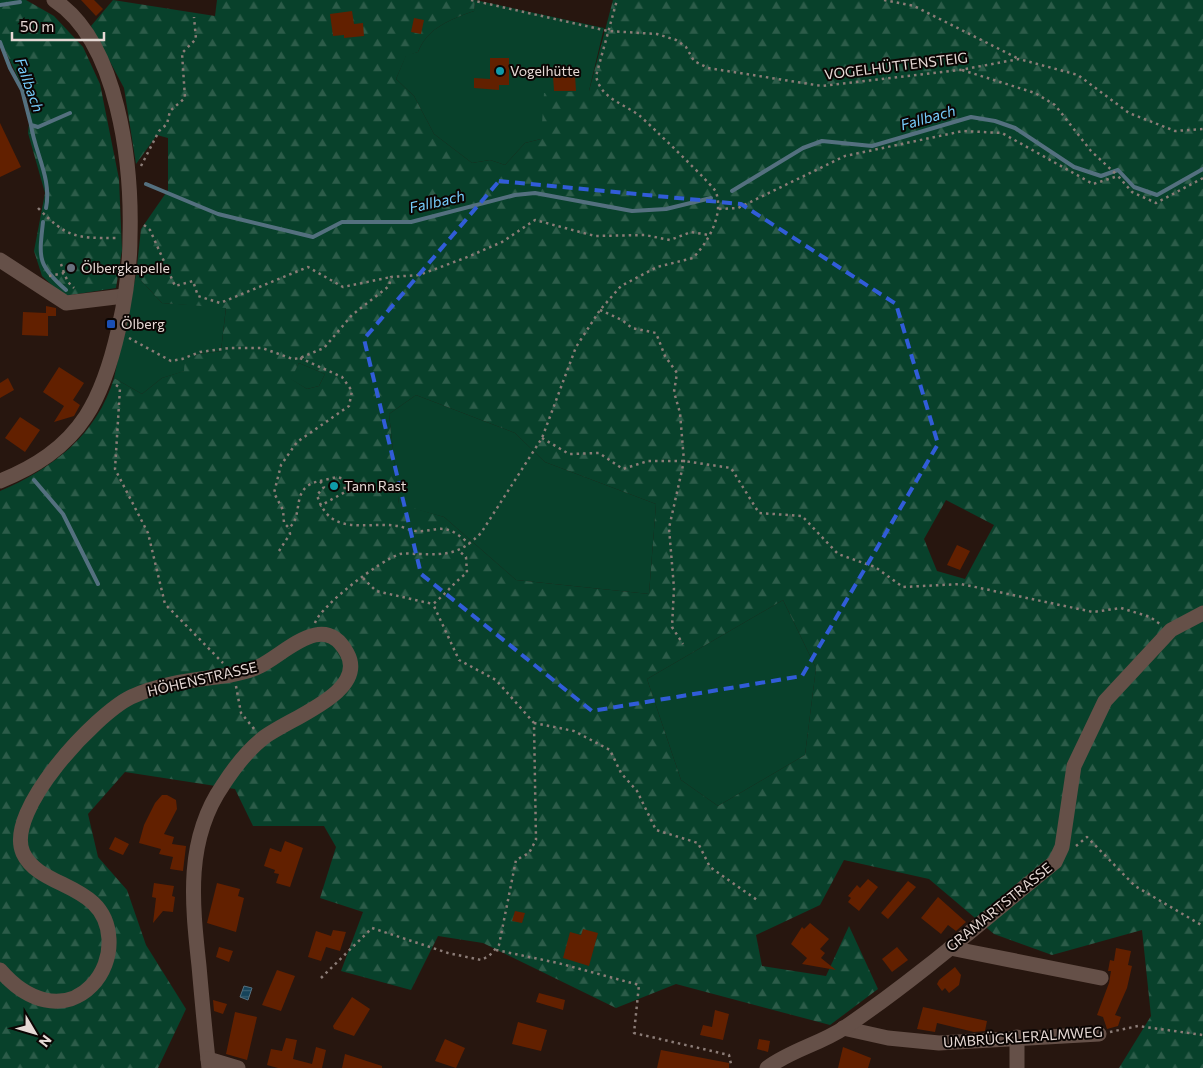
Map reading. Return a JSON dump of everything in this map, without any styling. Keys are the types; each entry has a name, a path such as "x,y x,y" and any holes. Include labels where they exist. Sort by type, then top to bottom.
{"street":[{"path":"0,481 44,459 71,436 92,406 104,376 117,331 124,296 130,238 130,210 129,190 118,118 101,59 82,26 54,0"},
{"path":"0,260 66,303 124,296"},
{"name":"GRAMARTSTRASSE","path":"766,1068 788,1054 843,1028 950,948 1054,862 1062,847 1074,766 1105,701 1171,630 1203,613"},
{"path":"238,1068 208,1063 192,896 195,851 206,815 218,792 238,764 262,739 336,695 350,675 351,663 343,647 327,636 312,635"},
{"name":"HÖHENSTRASSE","path":"0,970 26,992 45,1000 60,1001 90,989 98,979 107,960 109,943 107,926 93,903 80,892 35,867 22,850 21,830 25,817 44,782 59,762 101,718 131,697 172,683 234,674 259,667 312,635"},
{"path":"950,948 1102,978"},
{"name":"UMBRÜCKLERALMWEG","path":"843,1028 888,1038 938,1043 1017,1037 1099,1034"},
{"path":"1017,1037 1017,1068"}],"path":[{"name":"VOGELHÜTTENSTEIG","path":"471,0 608,31 656,34 676,40 686,47 694,61 708,68 822,86 960,70 1019,59 1078,75 1129,113 1156,124 1175,130 1203,129"},
{"path":"312,635 318,615 385,561 401,554 441,555 459,551 470,544 481,533 542,438 576,347 600,310 621,286 628,282 657,267 693,258 710,235 719,209 716,191 639,116 604,94 598,86 596,76 617,0"},
{"path":"884,0 914,6 1019,59"},
{"path":"129,190 159,131 167,124 170,111 186,98 182,53 196,39 194,17"},
{"path":"960,70 1036,93 1055,105 1091,151 1132,192 1156,203 1203,178"},
{"path":"719,209 738,208 845,156 963,131 1002,132 1093,184 1118,176"},
{"path":"38,208 61,230 82,237 130,238"},
{"path":"130,210 150,230 175,286 193,281 198,296 220,302 308,267 343,287 391,277 419,275 466,258 502,242 536,220 595,236 645,235 670,240 691,232 710,235"},
{"path":"61,264 68,282 76,289 79,301"},
{"path":"52,275 64,273"},
{"path":"117,331 171,361 200,352 230,348 262,348 293,359 300,358 324,348 352,315 389,286 391,277"},
{"path":"600,310 622,320 632,328 656,333 665,356 677,373 674,392 680,413 684,462 669,528 674,588 672,626 682,644"},
{"path":"279,551 290,534 289,528 284,523 283,510 274,493 281,465 297,442 349,406 352,391 342,377 300,358"},
{"path":"104,376 120,388 115,469 148,533 165,604 200,643 234,674 241,713 262,739"},
{"path":"542,438 569,454 599,453 623,469 648,461 684,462 731,468 759,513 802,516 838,554 875,566 903,586 961,584 1092,612 1121,608 1150,617 1171,630"},
{"path":"289,528 294,523 297,503 302,492 310,483 337,477 344,479 345,492 320,506"},
{"path":"320,481 324,487 317,495 320,506 328,516 347,526 398,526 416,532 443,529 456,533 470,544"},
{"path":"363,578 376,591 433,604 445,595 453,582 467,573 466,557 459,551"},
{"path":"433,604 459,660 496,680 534,723 574,731 610,750 621,773 637,791 656,830 698,843 710,867 757,900"},
{"path":"321,978 372,928 448,953 480,960 496,950 499,945 516,860 529,853 536,840 534,723"},
{"path":"1074,847 1087,837 1135,886 1203,926"},
{"path":"496,950 558,963 638,985 634,1033 729,1056 731,1064"},
{"name":"UMBRÜCKLERALMWEG","path":"1099,1034 1138,1026 1203,1035"}],"highlighted area":[{"path":"499,181 741,204 896,304 938,444 802,676 592,711 421,574 364,339"}],"green space":[{"path":"0,0 26,0 54,16 83,47 100,84 119,179 122,250 116,288 64,296 42,276 34,251 45,193 28,133 31,105 0,40"},
{"path":"113,0 215,16 217,0 475,0 474,11 457,17 441,26 427,37 418,52 406,56 396,79 414,96 434,134 472,163 490,160 505,165 525,143 541,139 544,93 589,91 613,0 1203,0 1203,1068 1119,1068 1151,1016 1142,930 1052,955 994,934 929,879 844,860 820,905 756,935 762,966 826,976 849,926 878,989 830,1025 676,984 616,1008 483,943 438,936 411,990 341,971 363,912 320,898 336,847 324,826 253,826 235,789 125,772 88,814 98,857 127,890 146,945 186,1009 158,1068 0,1068 0,491 37,472 70,448 96,417 114,378 142,394 162,378 184,371 185,356 221,351 226,308 162,303 136,275 141,229 168,190 168,138 157,135 136,164 124,88 91,26","holes":["299,363 325,374 319,386 307,389 291,379","416,395 515,433 545,462 656,504 649,594 516,580 444,517 399,504 389,414","946,500 994,525 965,579 937,571 924,539","783,600 816,668 805,755 718,806 681,780 647,679"]},
{"path":"475,0 604,28 589,91 541,139 525,143 505,165 490,160 472,163 434,134 414,96 396,79 406,55 418,52 427,37 441,26 457,17 474,11"},
{"path":"136,275 162,303 226,307 221,351 185,356 185,371 162,378 142,394 114,378"},
{"path":"299,363 325,374 319,386 307,389 290,379"},
{"path":"416,395 515,433 545,462 656,504 649,594 516,580 444,517 399,505 389,414"},
{"path":"783,600 816,668 805,755 718,806 681,780 647,679"}],"water":[{"path":"244,986 252,988 248,1000 240,997"}],"building":[{"path":"81,0 94,0 103,9 96,16"},
{"path":"352,11 354,24 363,23 364,36 344,38 344,35 333,36 330,14"},
{"path":"414,18 424,20 421,34 411,32"},
{"name":"Vogelhütte","path":"490,58 509,58 509,85 499,85 499,90 474,88 474,78 490,79"},
{"path":"575,75 576,91 554,91 553,76"},
{"path":"0,123 21,167 0,177"},
{"path":"46,306 56,308 56,316 48,316 48,336 22,335 23,312 46,313"},
{"path":"59,367 84,383 73,400 80,405 74,416 54,422 64,406 43,392"},
{"path":"8,378 14,390 0,398 0,383"},
{"path":"20,417 40,430 25,452 5,438"},
{"path":"957,545 970,551 960,570 947,565"},
{"path":"162,795 167,795 176,800 177,809 164,834 174,837 172,844 186,846 183,871 170,869 173,857 159,854 161,849 139,843 144,825 155,803"},
{"path":"115,837 129,844 123,855 109,849"},
{"path":"285,841 303,848 290,887 276,883 279,874 274,873 275,870 264,866 270,848 281,852"},
{"path":"868,879 878,887 859,911 848,902 851,898 848,896 857,885 860,888"},
{"path":"908,881 916,887 888,919 881,913"},
{"path":"154,883 174,886 172,896 175,897 173,912 163,911 153,923 156,898 152,897"},
{"path":"217,883 240,889 238,896 244,898 236,932 207,923"},
{"path":"938,897 966,922 956,931 948,925 941,934 921,918"},
{"path":"515,911 525,913 522,923 512,921"},
{"path":"810,923 829,939 820,949 825,953 821,958 836,970 802,964 807,958 791,944 802,927 804,929"},
{"path":"583,929 598,933 589,966 563,958 570,932 581,935"},
{"path":"333,930 346,932 340,951 326,947 321,961 308,957 316,931 331,936"},
{"path":"219,947 233,951 229,962 216,957"},
{"path":"897,947 908,960 892,972 882,959"},
{"path":"1116,948 1131,951 1128,965 1132,966 1127,988 1115,1015 1121,1017 1118,1026 1107,1029 1103,1017 1097,1015 1109,983 1111,971 1108,971 1110,960 1114,961"},
{"path":"955,967 961,975 959,985 949,993 945,988 942,991 937,984 939,980"},
{"path":"277,970 295,976 281,1011 262,1005"},
{"path":"539,993 565,1000 563,1010 536,1002"},
{"path":"352,997 370,1009 354,1036 334,1029 333,1026"},
{"path":"213,1000 227,1004 223,1014 214,1011"},
{"path":"923,1007 987,1021 985,1031 974,1032 937,1023 935,1032 917,1029"},
{"path":"715,1010 729,1014 723,1040 700,1035 703,1025 712,1027"},
{"path":"235,1012 257,1017 247,1060 226,1054"},
{"path":"518,1022 547,1030 541,1051 512,1044"},
{"path":"286,1038 297,1040 293,1059 312,1064 316,1047 326,1050 322,1068 278,1068 267,1065 271,1049 282,1051"},
{"path":"445,1039 465,1048 456,1068 435,1061"},
{"path":"759,1039 770,1041 768,1052 757,1049"},
{"path":"843,1047 871,1058 868,1068 838,1068"},
{"path":"661,1050 729,1063 729,1068 657,1068"},
{"path":"345,1054 382,1066 382,1068 342,1068"}],"waterway":[{"path":"0,5 20,2"},
{"name":"Fallbach","path":"0,42 10,68 22,90 31,125 38,127 70,113"},
{"name":"Fallbach","path":"732,191 803,148 822,141 872,146 971,117 995,121 1015,128 1074,167 1101,176 1118,170 1134,187 1157,195 1203,169"},
{"path":"31,125 47,187 46,208"},
{"name":"Fallbach","path":"146,184 218,214 313,237 342,222 411,222 515,195 535,193 632,211 666,209 711,198"},
{"path":"43,222 42,260 50,274 66,290"},
{"path":"34,480 63,514 98,584"}],"place":[{"name":"Vogelhütte","path":"500,71"},
{"name":"Ölbergkapelle","path":"71,268"},
{"name":"Ölberg","path":"111,324"},
{"name":"Tann Rast","path":"334,486"}]}
